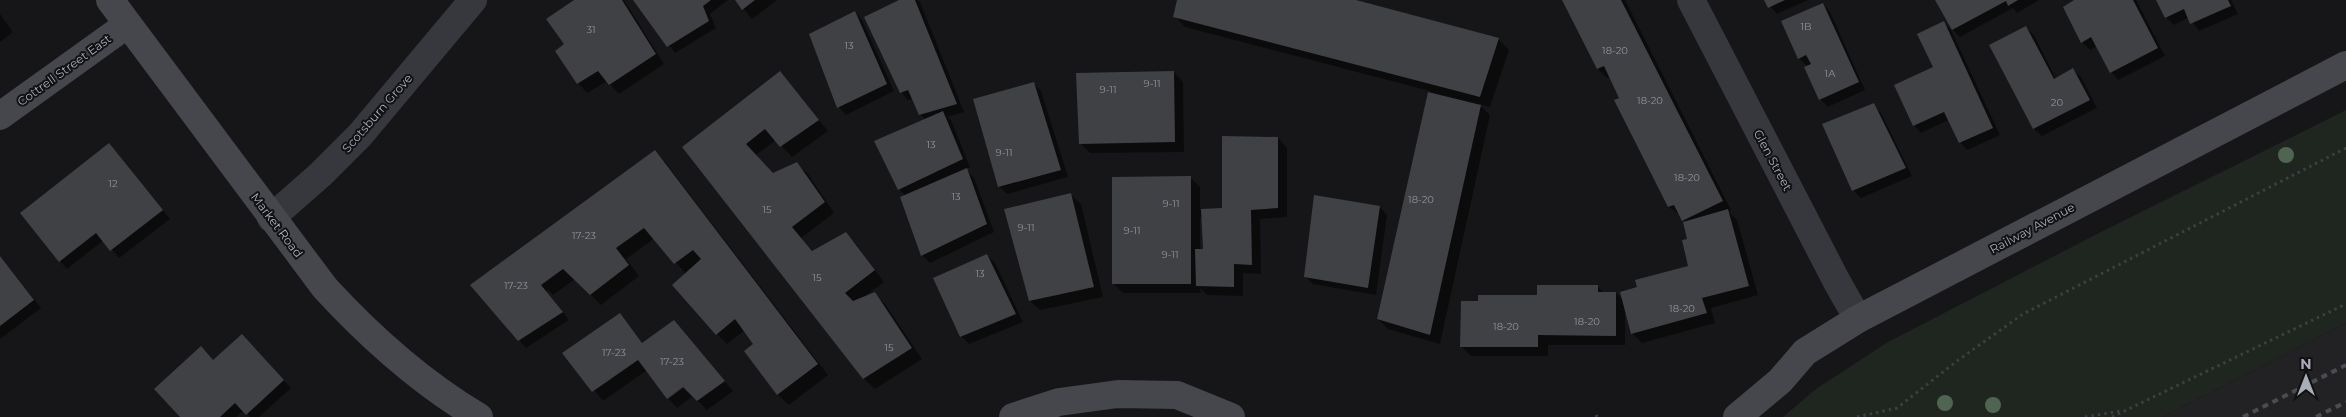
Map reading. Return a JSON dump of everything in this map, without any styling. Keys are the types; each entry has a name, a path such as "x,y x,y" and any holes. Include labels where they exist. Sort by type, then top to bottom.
{"street":[{"name":"Market Road","path":"110,0 325,288 355,321 398,360 439,392 479,417"},
{"name":"Scotsburn Grove","path":"271,218 321,174 360,135 473,0"},
{"name":"Glen Street","path":"1691,0 1836,282 1858,319"},
{"name":"Cottrell Street East","path":"0,116 128,24"},
{"name":"Railway Avenue","path":"1737,417 1780,381 1805,352 1858,319 2346,65"},
{"path":"1013,417 1058,402 1118,394 1177,395 1232,417"}],"path":[{"path":"1857,417 1897,408 1957,361 2023,314 2346,148"},
{"path":"2112,417 2346,304"},
{"path":"2085,417 2127,410"}],"shaded area":[{"path":"2346,110 2346,323 2163,417 1783,417 1816,389 1888,342 2095,235"},
{"path":"2346,323 2346,417 2163,417"}],"building":[{"path":"574,0 622,0 656,54 609,85 598,71 577,84 555,51 564,44 546,19"},
{"path":"633,0 711,0 703,6 709,21 667,47"},
{"path":"735,0 755,0 742,10"},
{"path":"899,0 915,0 957,104 919,115 908,90 900,93 864,17"},
{"path":"1177,0 1356,0 1499,38 1480,97 1173,17"},
{"path":"1562,0 1621,0 1723,201 1682,221 1674,205 1668,207 1614,100 1619,98 1604,66 1597,69"},
{"path":"1764,0 1785,0 1768,8"},
{"path":"1935,0 2018,0 2008,6 2006,1 1952,30"},
{"path":"2074,0 2133,0 2158,48 2110,73 2091,37 2081,43 2063,7"},
{"path":"2156,0 2228,0 2231,6 2190,24 2184,9 2165,18"},
{"path":"1823,3 1859,82 1819,100 1804,67 1811,64 1806,55 1798,59 1781,21"},
{"path":"855,11 887,84 837,108 809,34"},
{"path":"1944,21 1993,128 1959,143 1944,112 1913,126 1894,85 1933,67 1917,34"},
{"path":"2026,26 2054,79 2073,68 2090,100 2033,129 1989,45"},
{"path":"780,71 819,120 780,147 765,129 746,144 773,173 797,162 825,202 792,227 812,251 846,232 875,270 845,293 853,301 875,292 912,348 863,379 682,147"},
{"path":"1174,71 1175,142 1079,144 1076,73"},
{"path":"1034,82 1061,170 998,187 973,99"},
{"path":"1428,92 1481,105 1430,335 1377,319"},
{"path":"1874,103 1906,168 1852,191 1822,124"},
{"path":"943,111 963,159 898,190 874,141"},
{"path":"1222,136 1278,137 1278,208 1251,210 1252,265 1234,264 1234,287 1196,286 1195,249 1203,249 1201,209 1222,208"},
{"path":"109,143 163,210 110,251 96,233 59,262 20,213"},
{"path":"655,150 818,364 777,395 744,351 753,344 735,319 716,335 672,285 701,259 693,250 674,264 644,228 616,248 629,265 590,295 563,269 541,285 563,312 518,341 470,285"},
{"path":"967,168 987,224 921,256 900,197"},
{"path":"1191,176 1191,284 1112,284 1112,177"},
{"path":"1071,193 1094,287 1029,301 1004,209"},
{"path":"1314,195 1380,206 1368,288 1304,277"},
{"path":"1728,209 1749,286 1702,298 1707,313 1631,334 1620,292 1637,287 1635,280 1688,266 1682,240 1687,239 1683,222"},
{"path":"987,254 1016,314 960,337 933,278"},
{"path":"0,256 34,300 0,326"},
{"path":"1537,285 1598,285 1598,292 1616,292 1616,336 1538,335 1538,347 1460,347 1461,301 1478,301 1478,295 1537,295"},
{"path":"620,313 642,343 674,320 725,381 697,401 683,387 667,399 638,360 592,392 562,353"},
{"path":"242,334 284,380 246,415 235,403 220,417 180,417 154,389 201,346 213,360"}],"railway":[{"path":"2243,417 2346,365"},
{"path":"2316,417 2346,402"}]}
